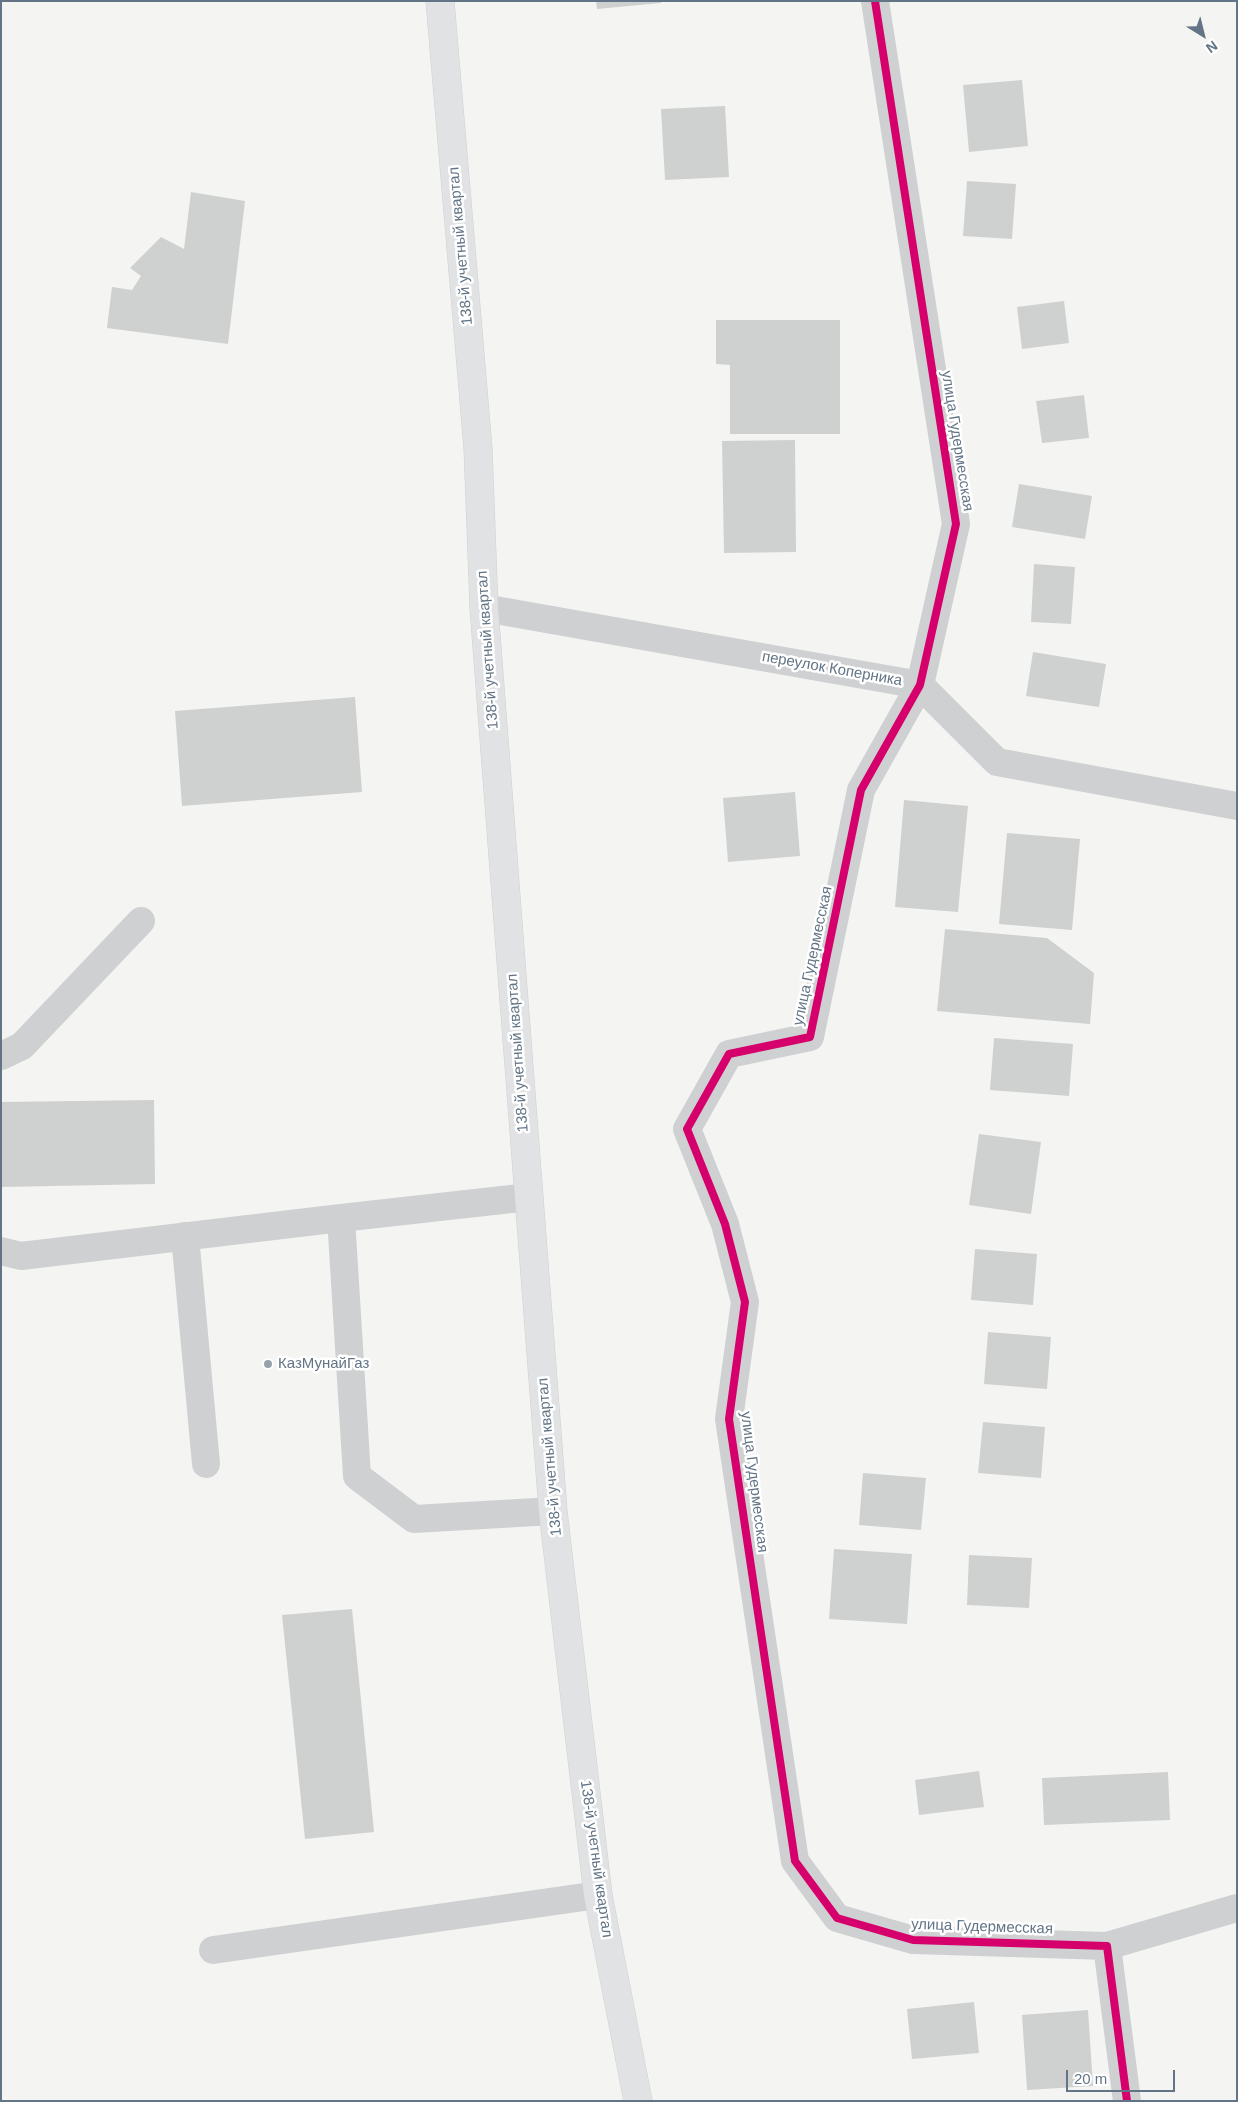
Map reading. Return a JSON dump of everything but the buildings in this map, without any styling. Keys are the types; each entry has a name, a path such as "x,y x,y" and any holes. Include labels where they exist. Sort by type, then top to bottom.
{"main road":[{"name":"138-й учетный квартал","path":"440,1 478,448 484,608 553,1511 598,1895 638,2101"}],"street":[{"name":"улица Гудермесская","path":"875,1 956,524 920,685 861,790 810,1037 729,1054 687,1130 725,1224 745,1302 729,1419 794,1861 837,1918 913,1940 1107,1946"},
{"name":"переулок Коперника","path":"484,608 920,685 997,762 1237,806"},
{"path":"1,1056 22,1046 141,921"},
{"path":"1,1251 22,1256 529,1198"},
{"path":"341,1218 357,1476 414,1519 553,1511"},
{"path":"185,1236 206,1464"},
{"path":"213,1950 598,1895"},
{"path":"1127,2101 1107,1946 1237,1908"}],"cycle path":[{"path":"875,1 956,524 920,685 861,790 810,1037 729,1054 687,1129 725,1224 745,1302 729,1419 795,1861 837,1918 913,1940 1107,1946 1127,2101"}],"place":[{"name":"КазМунайГаз","path":"268,1364"}]}
